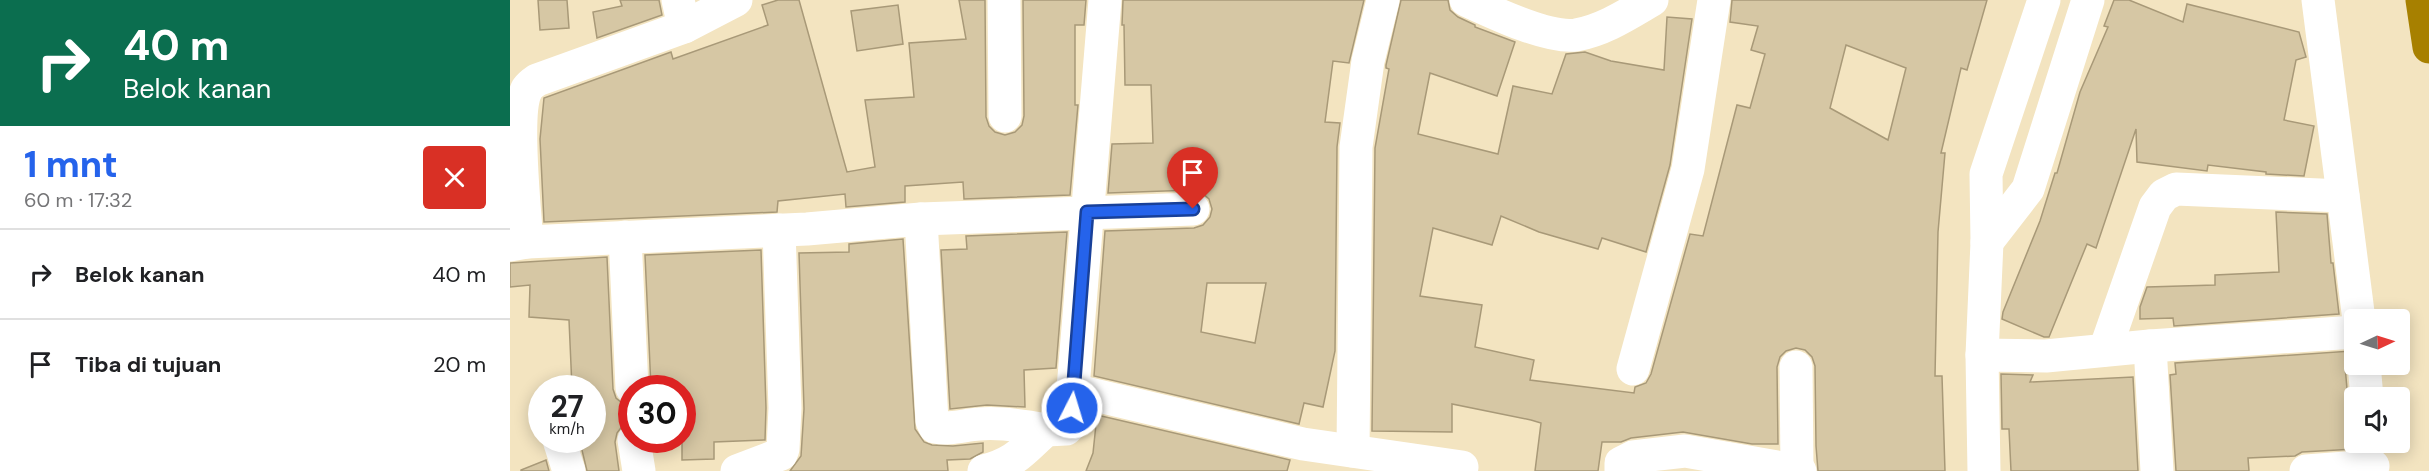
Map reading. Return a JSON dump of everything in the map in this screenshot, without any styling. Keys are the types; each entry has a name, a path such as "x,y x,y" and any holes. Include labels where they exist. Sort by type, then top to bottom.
{"highway":[{"path":"2422,0 2429,47"}],"street":[{"path":"736,0 681,13 537,80 527,89 524,99 522,134 519,243 779,231 921,219 1193,209"},
{"path":"1004,0 1005,116"},
{"path":"921,219 932,421 935,427 1000,424 1046,430 1066,429 1070,425 1105,0"},
{"path":"1353,451 1356,147 1368,61 1383,0"},
{"path":"1482,4 1553,34 1575,35 1625,17 1652,0"},
{"path":"1633,369 1688,169 1714,0"},
{"path":"1984,471 1982,355 1987,242 1986,174 2044,0"},
{"path":"1987,242 2028,189 2088,0"},
{"path":"2318,0 2358,309"},
{"path":"2105,350 2155,207 2164,195 2176,189 2185,189 2343,196"},
{"path":"737,471 774,458 781,454 783,449 785,408 779,231"},
{"path":"625,237 631,375"},
{"path":"1982,355 2046,356 2150,346 2344,333"},
{"path":"2150,346 2157,471"},
{"path":"1621,471 1621,463 1633,457 1685,451 1798,470 1796,367"},
{"path":"1073,390 1303,444 1462,467"},
{"path":"984,471 1004,466 1046,430"},
{"path":"563,453 568,471"},
{"path":"636,453 639,471"},
{"path":"2306,471 2373,460"}],"building":[{"path":"538,0 567,0 569,28 540,30"},
{"path":"620,0 659,0 662,15 597,38 593,12 622,6"},
{"path":"778,0 799,0 847,172 875,167 865,100 914,97 909,43 966,39 959,0 985,0 986,117 989,126 995,132 1005,135 1015,132 1022,125 1024,116 1023,0 1086,0 1084,25 1075,25 1075,105 1078,105 1070,195 964,199 963,182 905,186 905,202 846,207 845,194 778,201 777,212 544,222 540,139 544,98 671,52 673,59 768,25 762,5"},
{"path":"1123,0 1364,0 1349,63 1333,61 1325,122 1340,123 1337,147 1335,351 1323,407 1304,403 1299,424 1094,376 1105,231 1194,228 1203,225 1210,217 1212,209 1209,199 1193,190 1108,193 1112,144 1153,143 1151,85 1125,85 1124,25 1122,25","holes":["1207,283 1266,283 1255,343 1201,332"]},
{"path":"1401,0 1448,0 1450,10 1458,17 1475,27 1515,42 1497,96 1430,73 1418,134 1498,154 1513,86 1552,94 1566,54 1585,52 1611,61 1664,70 1667,17 1692,19 1670,165 1646,252 1602,238 1598,249 1539,232 1501,216 1492,245 1433,228 1420,296 1482,305 1475,347 1534,360 1530,380 1634,393 1635,387 1646,383 1651,374 1690,234 1703,236 1737,105 1750,108 1765,54 1751,50 1758,26 1730,22 1732,0 1987,0 1967,70 1961,68 1941,153 1945,153 1938,232 1935,376 1942,376 1945,471 1818,471 1815,366 1812,357 1805,350 1796,348 1786,351 1780,357 1777,367 1778,444 1752,444 1683,432 1631,438 1621,442 1602,442 1598,471 1535,471 1541,423 1531,420 1452,404 1452,432 1372,431 1375,148 1389,69 1386,65","holes":["1846,45 1906,68 1888,140 1830,108"]},
{"path":"2114,0 2129,0 2183,22 2187,4 2299,32 2306,57 2296,60 2284,120 2314,126 2304,176 2266,174 2266,172 2208,165 2207,171 2137,162 2136,129 2096,248 2087,244 2049,337 2044,337 2002,319 2003,312 2040,221 2055,173 2057,173 2080,92 2108,27 2104,26"},
{"path":"898,5 903,44 857,51 851,11"},
{"path":"2276,212 2327,214 2331,263 2333,263 2339,314 2174,326 2173,318 2140,319 2140,307 2147,287 2215,285 2215,275 2279,272"},
{"path":"1067,232 1056,368 1024,370 1025,407 987,405 950,409 941,250 967,249 966,236"},
{"path":"903,239 915,429 924,442 932,445 953,446 983,443 983,452 970,459 947,460 948,471 790,471 801,456 804,409 799,253 849,252 849,244"},
{"path":"761,250 765,440 714,442 714,459 682,460 682,453 696,453 696,375 650,375 645,255"},
{"path":"607,257 613,389 618,400 618,432 615,442 619,471 587,471 583,453 606,453 606,375 571,375 569,320 529,317 530,285 510,287 510,263"},
{"path":"2344,351 2344,375 2347,387 2344,387 2344,450 2302,452 2295,456 2248,458 2249,471 2176,471 2170,375 2176,374 2175,363"},
{"path":"2001,374 2033,375 2030,382 2133,377 2138,471 2011,471 2009,429 2002,429"},
{"path":"1097,415 1290,460 1287,471 1086,471 1093,453"},
{"path":"546,460 549,471 521,471 521,470"}],"route":[{"path":"1072,408 1087,212 1193,209"}]}
